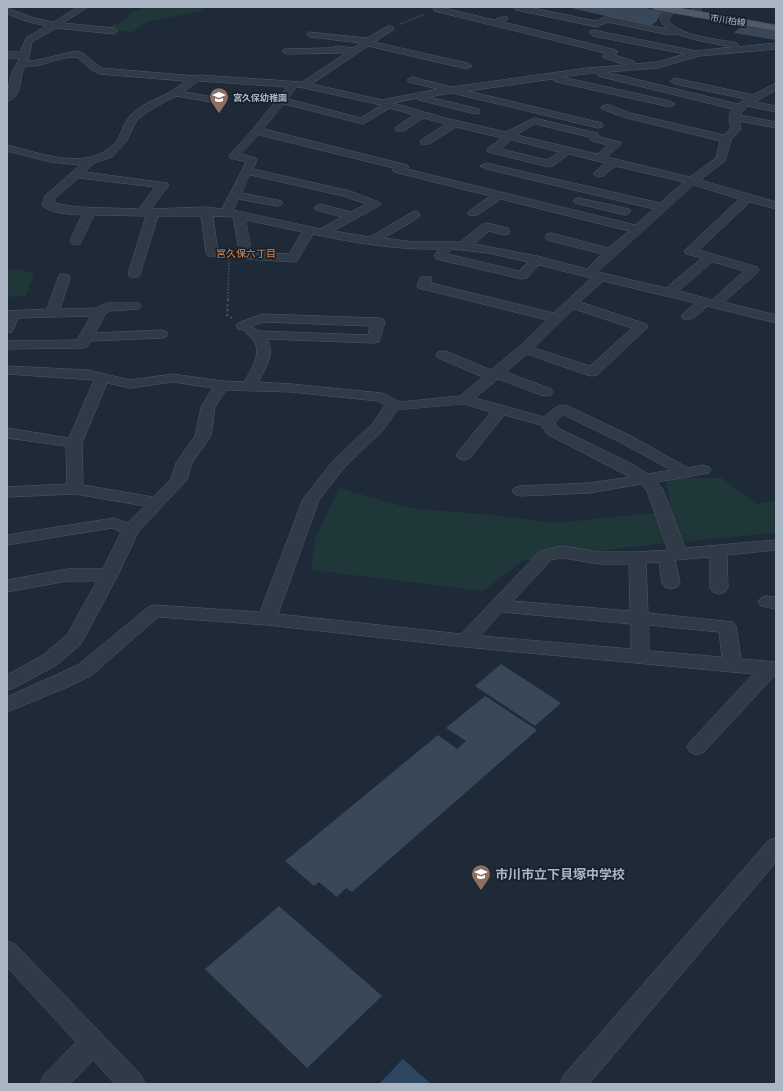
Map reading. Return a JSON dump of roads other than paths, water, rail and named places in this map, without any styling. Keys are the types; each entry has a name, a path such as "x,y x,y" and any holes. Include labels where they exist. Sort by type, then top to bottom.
{"main road":[{"name":"市川柏線","path":"656,7 671,10 696,11 776,28"}],"street":[{"path":"7,98 13,94 24,46 29,40 84,7"},
{"path":"516,7 597,24 607,19 669,32 676,31"},
{"path":"438,8 613,52 607,56 643,66"},
{"path":"671,10 665,17 664,21 667,26 676,31 747,48"},
{"path":"7,11 14,15 55,24 114,31"},
{"path":"495,23 505,18 542,26"},
{"path":"340,28 381,34"},
{"path":"226,212 252,160 234,156 282,101 299,85 356,51 367,42 390,28"},
{"path":"593,33 696,53"},
{"path":"311,34 367,42 467,66"},
{"path":"282,101 363,121 384,103 451,90 587,71 658,65 696,53 776,46"},
{"path":"287,51 356,51"},
{"path":"7,56 21,63 34,65 66,54 75,54 80,55 93,68 99,71 195,79 200,78 299,85 384,103 567,151 692,180 776,206"},
{"path":"7,71 21,63"},
{"path":"617,68 659,77 744,106 776,125"},
{"path":"587,71 744,106 776,109"},
{"path":"548,76 670,104"},
{"path":"7,148 70,162 89,162 102,159 119,146 133,118 175,93 195,79"},
{"path":"412,80 598,125"},
{"path":"464,400 525,350 572,304 611,253 692,180 721,159 726,139 736,129 744,106 776,86"},
{"path":"175,93 221,101"},
{"path":"418,96 475,111"},
{"path":"606,106 627,115 726,139"},
{"path":"400,129 422,114"},
{"path":"567,151 549,164 492,150 509,136 534,121 593,135 596,139 616,144 599,158"},
{"path":"425,142 456,123"},
{"path":"736,129 749,132"},
{"path":"257,131 403,168 398,170 637,229"},
{"path":"89,162 49,198 48,205 55,208 90,211 147,213 206,211 226,212 338,236 371,241 413,246 449,245 488,249 776,319"},
{"path":"599,174 613,162"},
{"path":"486,166 662,208"},
{"path":"247,171 346,193 375,204 323,232"},
{"path":"75,174 163,185 147,213 134,274"},
{"path":"473,213 523,188 536,178"},
{"path":"235,195 277,203"},
{"path":"688,316 709,303 753,270 690,251 747,198"},
{"path":"579,200 651,217"},
{"path":"320,208 353,216"},
{"path":"76,241 90,211"},
{"path":"206,211 212,253"},
{"path":"371,241 414,215"},
{"path":"239,216 246,255 293,258 309,230"},
{"path":"463,246 487,227 504,230"},
{"path":"551,237 611,253"},
{"path":"449,245 440,256 522,275 537,260"},
{"path":"669,293 711,257"},
{"path":"52,313 64,278"},
{"path":"426,280 423,285 557,318"},
{"path":"525,350 592,372 641,327 572,304"},
{"path":"7,345 82,344 101,310 107,307 134,306"},
{"path":"7,329 13,314 100,312"},
{"path":"249,386 265,355 265,346 258,335 241,324 262,318 378,322 374,339 258,335"},
{"path":"86,337 161,334"},
{"path":"443,355 494,375 546,392"},
{"path":"7,370 23,372 52,371 88,374 130,384 173,378 222,385 291,388 382,397 393,404 400,406 464,400 547,422 552,431 624,466 644,479 655,490 672,554 671,583"},
{"path":"75,489 74,443 102,378"},
{"path":"7,682 50,660 74,639 109,575 131,530 179,480 184,463 203,436 208,406 222,385"},
{"path":"267,619 310,499 339,464 378,426 393,404"},
{"path":"547,422 563,409 608,429 659,456 686,473"},
{"path":"464,455 500,410"},
{"path":"7,433 74,443"},
{"path":"520,491 589,488 704,470"},
{"path":"7,492 18,490 75,489 157,503"},
{"path":"7,540 114,523 131,530"},
{"path":"465,641 546,555 563,552 599,558 637,558 776,545"},
{"path":"718,550 719,588"},
{"path":"637,558 641,657"},
{"path":"7,586 68,575 109,575"},
{"path":"498,606 726,626 733,665"},
{"path":"7,705 64,681 85,670 154,611 267,619 465,641 772,669"},
{"path":"697,747 772,669"},
{"path":"573,1084 776,847"},
{"path":"7,951 132,1084"},
{"path":"53,1084 93,1042"}],"water":[{"path":"403,1059 431,1084 379,1084"}],"place":[{"name":"宮久保幼稚園","path":"219,114"},
{"name":"市川市立下貝塚中学校","path":"481,891"}],"district":[{"name":"宮久保六丁目","path":"246,253"}]}
